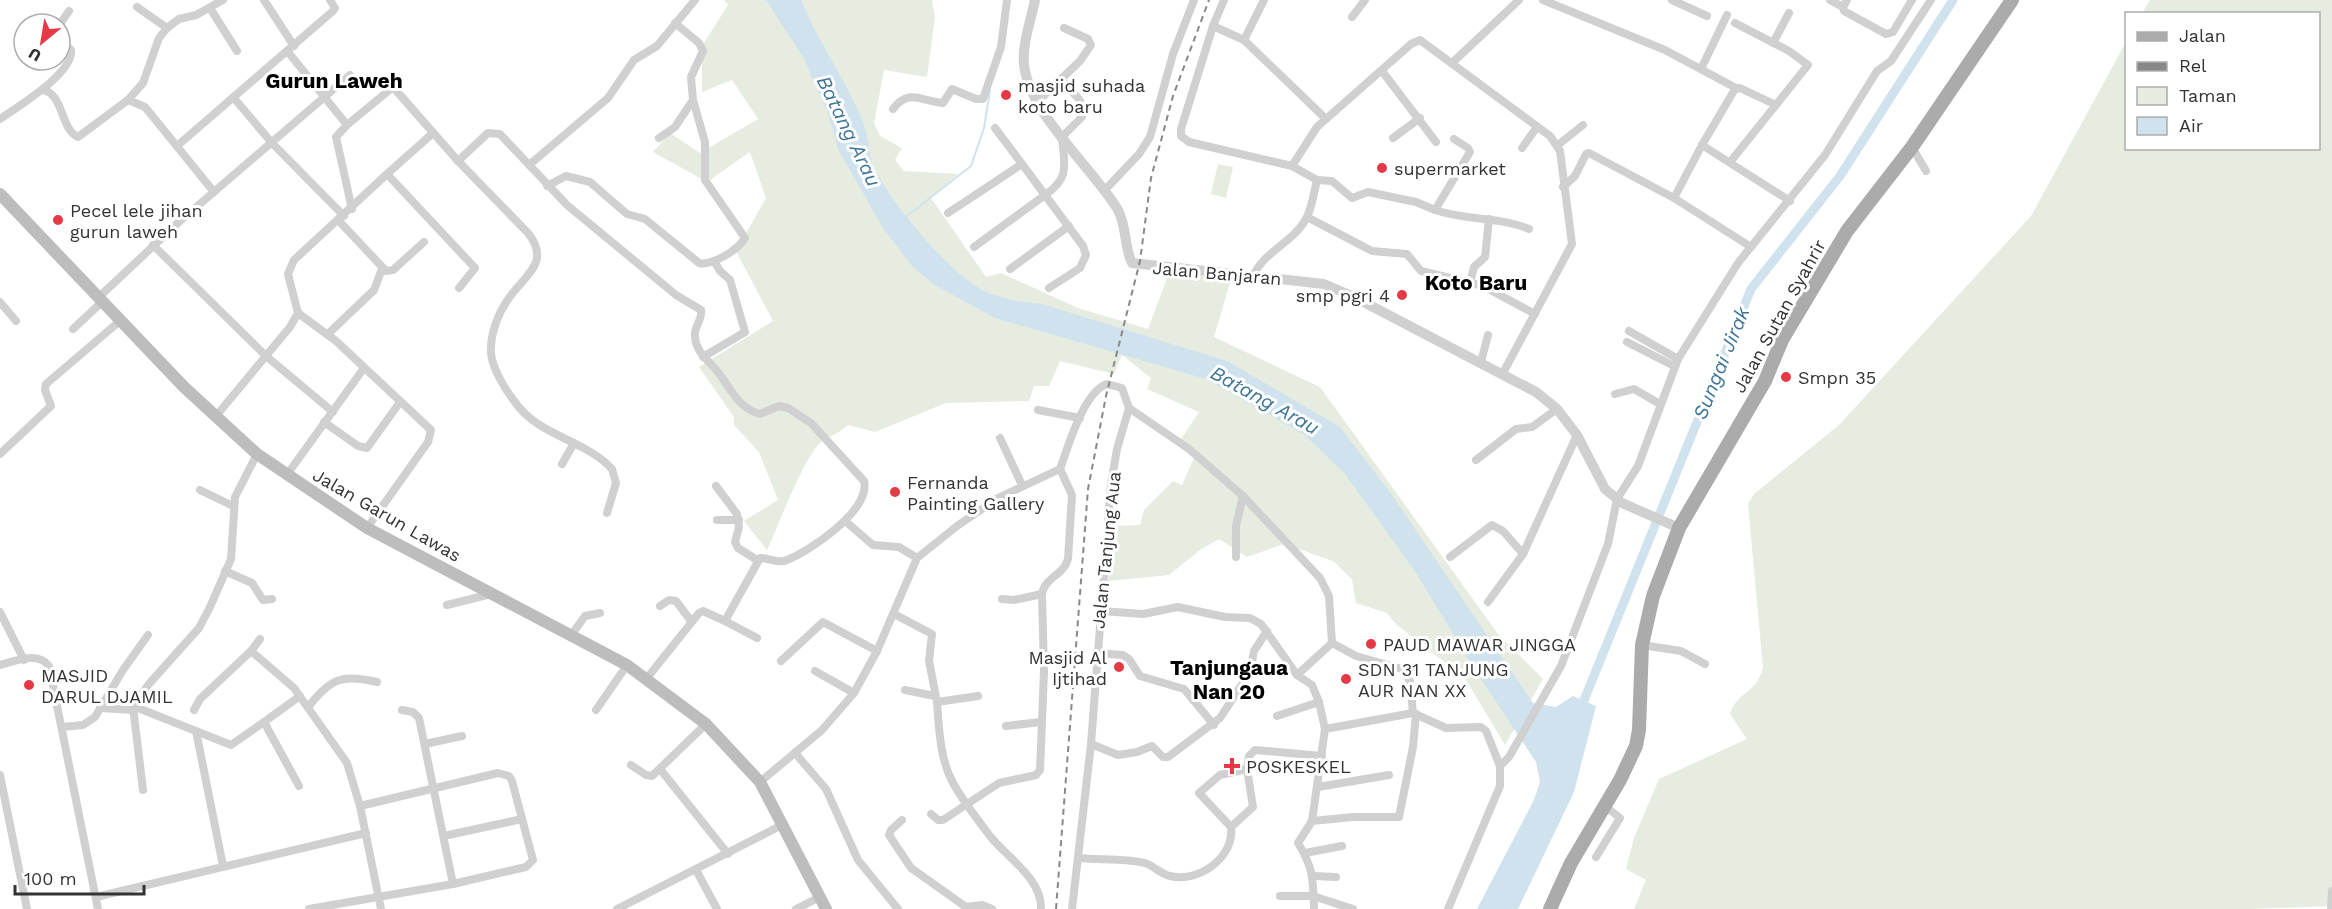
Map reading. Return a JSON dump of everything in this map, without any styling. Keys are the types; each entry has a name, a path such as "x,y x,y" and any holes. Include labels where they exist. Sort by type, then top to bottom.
{"main road":[{"name":"Jalan Sutan Syahrir","path":"1550,909 1571,863 1620,780 1638,739 1642,645 1653,596 1676,527 1765,381 1782,340 1847,231 1912,147 2012,0"},
{"name":"Jalan Garun Lawas","path":"2,199 216,416 257,454 286,476 367,528 627,665 706,724 760,782 784,824 826,909"}],"street":[{"path":"43,90 54,97 70,131 76,137 128,100 145,79 159,38 167,27 179,19 210,8 223,0"},
{"path":"264,0 291,49 346,125"},
{"path":"177,146 333,12 335,8 330,0"},
{"path":"529,165 608,98 634,60 657,46 695,0"},
{"path":"893,109 901,98 907,96 942,103 952,89 976,99 983,99 1001,48 1007,0"},
{"name":"Jalan Banjaran","path":"1035,0 1024,62 1038,101 1121,217 1130,261 1134,264 1253,278 1311,282 1336,289 1530,388 1557,409 1577,435 1602,485 1620,501"},
{"path":"1104,191 1139,154 1150,137 1173,54 1194,0"},
{"path":"1224,0 1213,26 1181,129 1181,136 1189,142 1292,166 1317,180 1322,178 1332,181 1352,198 1368,192 1416,202 1451,215 1506,220 1529,229"},
{"path":"1244,40 1264,0"},
{"path":"1352,17 1365,0"},
{"path":"1452,63 1519,0"},
{"path":"1543,0 1665,50 1736,88 1776,105"},
{"path":"1673,0 1707,16"},
{"path":"1830,0 1845,3 1844,11 1890,34 1912,0"},
{"path":"1500,766 1509,757 1561,666 1608,544 1620,501 1638,466 1676,362 1751,247 1790,201 1841,133 1877,71 1892,61 1931,0"},
{"path":"137,7 167,27"},
{"path":"210,8 237,51"},
{"path":"1773,43 1789,13"},
{"path":"1701,69 1727,15"},
{"path":"547,186 566,176 583,178 606,193 627,214 645,219 702,264 714,261 740,245 745,238 705,180 705,142 693,100 691,77 703,49 675,23"},
{"path":"1731,161 1808,65 1735,23"},
{"path":"1213,26 1244,40 1326,119"},
{"path":"1038,101 1080,61 1091,45 1088,39 1064,28"},
{"path":"1292,166 1312,134 1326,119 1411,44 1420,40 1558,145 1572,244 1503,373"},
{"path":"1382,71 1436,141"},
{"path":"0,119 43,90 57,72"},
{"path":"73,329 153,245 350,75"},
{"path":"974,247 1057,187 1064,176 1062,137 1082,117 1084,110 1079,99 1061,80"},
{"path":"352,209 336,142 339,131 393,87 458,161 528,233 536,245 536,258 532,270 511,295 493,330 491,352 494,365 515,404 549,430 608,464 614,473 616,483 606,513"},
{"path":"1674,198 1731,92 1736,88"},
{"path":"233,97 272,143 342,218 382,269 388,272 393,270 424,242"},
{"path":"128,100 143,104 214,192"},
{"path":"659,138 675,127 693,100"},
{"path":"1393,138 1420,118"},
{"path":"1558,145 1583,125"},
{"path":"1522,148 1537,127"},
{"path":"995,128 1085,250 1085,260 1080,268 1048,288"},
{"path":"458,161 493,131 500,134 547,186 621,251 676,295 701,310 702,315 695,337 703,357 744,407 760,414 779,406 804,417 862,477 865,490 846,521 829,536 787,560 777,561 761,557 757,560 725,621"},
{"path":"367,528 431,434 427,425 328,334 298,314 289,269 298,256 433,133"},
{"path":"1435,210 1470,151 1454,139"},
{"path":"1702,145 1731,161 1790,201"},
{"path":"1912,147 1926,171"},
{"path":"1563,187 1575,176 1586,154 1589,153 1674,198 1751,247"},
{"path":"948,213 1022,164"},
{"path":"387,174 475,268 459,288"},
{"path":"1253,278 1260,261 1287,241 1307,217 1317,180"},
{"path":"1307,217 1372,251 1407,254 1417,268 1426,273 1482,286 1535,314"},
{"path":"1470,283 1474,267 1485,257 1489,219"},
{"path":"1010,269 1069,226"},
{"path":"153,245 266,356 333,411"},
{"path":"703,357 745,332 730,280 718,270 714,261"},
{"path":"328,334 374,290 382,269"},
{"path":"0,302 16,321"},
{"path":"216,416 298,314"},
{"path":"0,454 51,406 45,390 46,384 121,320"},
{"path":"1629,331 1676,362"},
{"path":"1481,362 1488,335"},
{"path":"1627,342 1676,362"},
{"path":"286,476 364,368"},
{"path":"760,782 828,724 854,693 878,651 917,558 957,526 1022,485 1060,469 1080,418 1098,388 1107,384 1124,390 1129,408 1189,449 1243,496 1324,585 1330,602 1332,643"},
{"path":"1615,394 1632,388 1660,404"},
{"path":"324,422 358,446 366,448 400,402"},
{"name":"Jalan Tanjung Aua","path":"1072,909 1091,744 1096,653 1111,484 1117,449 1129,408"},
{"path":"1476,460 1516,429 1532,427 1557,409"},
{"path":"1038,410 1080,418"},
{"path":"1488,602 1522,554 1577,435"},
{"path":"1000,438 1022,485"},
{"path":"562,464 574,443"},
{"path":"143,790 133,708 199,628 225,571 232,549 233,506 238,490 257,454"},
{"path":"931,814 938,820 943,820 999,783 1039,773 1044,672 1042,594 1046,583 1065,568 1068,559 1072,495 1060,469"},
{"path":"717,486 739,520 736,545 757,560"},
{"path":"200,490 233,506"},
{"path":"1236,557 1236,526 1243,496"},
{"path":"1620,501 1676,527"},
{"path":"717,520 739,520"},
{"path":"846,521 873,545 899,547 917,558"},
{"path":"1450,557 1492,525 1503,531 1522,554"},
{"path":"225,571 252,583 263,600 272,599"},
{"path":"447,605 491,594"},
{"path":"1002,599 1014,600 1042,594"},
{"path":"660,606 670,599 676,601 691,621"},
{"path":"1101,611 1143,614 1173,606 1225,616 1250,618 1267,631 1297,675 1312,685 1319,702 1324,729 1322,756 1312,821 1299,842 1314,876 1314,909"},
{"path":"647,678 691,621 703,611 757,638"},
{"path":"0,612 24,660"},
{"path":"572,634 585,616 600,613"},
{"path":"894,614 932,634 929,661 946,767 952,782 991,838 1030,880 1039,894 1041,909"},
{"path":"782,661 823,622 878,651"},
{"path":"1091,744 1118,755 1137,752 1152,746 1167,758 1214,725 1247,676 1254,654 1267,631"},
{"path":"63,728 83,725 95,717 148,635"},
{"path":"194,710 200,699 251,651 260,639"},
{"path":"1297,675 1332,643"},
{"path":"1312,821 1353,817 1395,818 1401,815 1414,714 1410,681 1405,671 1356,656 1332,643"},
{"path":"1642,645 1681,651 1705,664"},
{"path":"251,651 309,706 347,763 360,806 381,909"},
{"path":"1096,653 1123,655 1129,658 1140,675 1184,689 1214,725"},
{"path":"0,665 41,659 49,666 98,909"},
{"path":"596,710 627,665"},
{"path":"814,670 854,693"},
{"path":"309,706 326,687 343,678 351,676 377,682"},
{"path":"905,690 936,699 978,696"},
{"path":"100,708 133,708 233,745 300,696"},
{"path":"1277,716 1319,702"},
{"path":"402,710 418,717 453,884"},
{"path":"1324,729 1414,714 1446,728 1483,728 1500,766 1499,793 1448,909"},
{"path":"264,722 299,786"},
{"path":"1006,726 1041,722"},
{"path":"631,765 648,776 660,769 706,724"},
{"path":"196,731 222,866"},
{"path":"425,744 462,736"},
{"path":"1231,827 1253,807 1247,769 1249,756 1255,750 1322,756"},
{"path":"795,753 826,789 858,860 898,909"},
{"path":"660,769 728,854"},
{"path":"1079,858 1145,863 1168,875 1186,876 1207,869 1220,860 1231,840 1231,827 1199,793 1220,775 1247,769"},
{"path":"309,909 453,884 531,864 533,856 512,781 504,774 498,773 360,806"},
{"path":"0,775 24,909"},
{"path":"1318,787 1389,775"},
{"path":"1596,857 1620,818 1605,806"},
{"path":"444,836 522,819"},
{"path":"902,820 889,835 911,868 966,907 982,905 992,909"},
{"path":"617,909 784,824"},
{"path":"96,897 366,833"},
{"path":"1305,853 1342,846"},
{"path":"696,870 717,909"},
{"path":"1314,876 1336,877"},
{"path":"2331,909 2332,891"},
{"path":"1280,896 1313,896 1353,909"},
{"path":"796,909 820,897"}],"green space":[{"path":"724,0 932,0 935,17 927,77 884,70 874,123 880,136 902,148 895,160 904,171 958,174 931,198 986,277 1001,273 1078,308 1148,329 1170,270 1232,276 1214,337 1320,387 1498,634 1543,679 1505,745 1465,678 1396,624 1387,613 1356,603 1352,579 1333,561 1284,544 1247,557 1219,539 1200,550 1169,575 1108,581 1113,526 1140,525 1144,510 1173,481 1182,485 1195,456 1179,442 1199,412 1147,389 1151,378 1122,355 1114,374 1060,361 1049,386 1034,386 1029,401 946,403 875,432 848,425 821,442 811,455 767,550 744,521 778,500 759,452 734,425 734,417 699,367 773,321 736,251 766,198 750,152 707,182 653,152 670,133 700,153 758,119 732,80 702,92 702,46 728,5"},
{"path":"2150,0 2332,0 2332,906 2248,909 1634,909 1646,880 1626,869 1634,838 1659,779 1747,739 1730,714 1737,701 1756,684 1763,668 1748,504 1754,494 1839,425 2031,216 2125,44 2125,150 2320,150 2320,12 2143,12"},
{"path":"1218,164 1233,167 1226,198 1211,194"}],"water":[{"name":"Batang Arau","path":"766,0 801,0 863,122 875,170 908,219 954,269 984,291 998,297 1042,304 1227,361 1340,427 1392,495 1533,703 1556,707 1573,696 1596,706 1574,792 1518,909 1477,909 1534,800 1540,782 1536,762 1477,673 1416,573 1345,474 1305,435 1206,379 995,318 933,284 912,266 883,228 838,149 828,113 803,57"}],"waterway":[{"name":"Sungai Jirak","path":"1580,710 1751,289 1840,176 1953,0"},
{"path":"907,216 971,166 984,128 990,91"}],"railway":[{"path":"1056,909 1088,489 1106,396 1140,261 1151,178 1173,96 1209,0"}],"place":[{"name":"masjid suhada koto baru","path":"1006,95"},
{"name":"supermarket","path":"1382,168"},
{"name":"Pecel lele jihan gurun laweh","path":"58,220"},
{"name":"smp pgri 4","path":"1402,295"},
{"name":"Smpn 35","path":"1786,377"},
{"name":"Fernanda Painting Gallery","path":"895,492"},
{"name":"PAUD MAWAR JINGGA","path":"1371,644"},
{"name":"Masjid Al Ijtihad","path":"1119,667"},
{"name":"SDN 31 TANJUNG AUR NAN XX","path":"1346,679"},
{"name":"MASJID DARUL DJAMIL","path":"29,685"},
{"name":"POSKESKEL","path":"1232,766"}],"district":[{"name":"Gurun Laweh","path":"334,80"},
{"name":"Koto Baru","path":"1476,282"},
{"name":"Tanjungaua Nan 20","path":"1229,679"}]}
